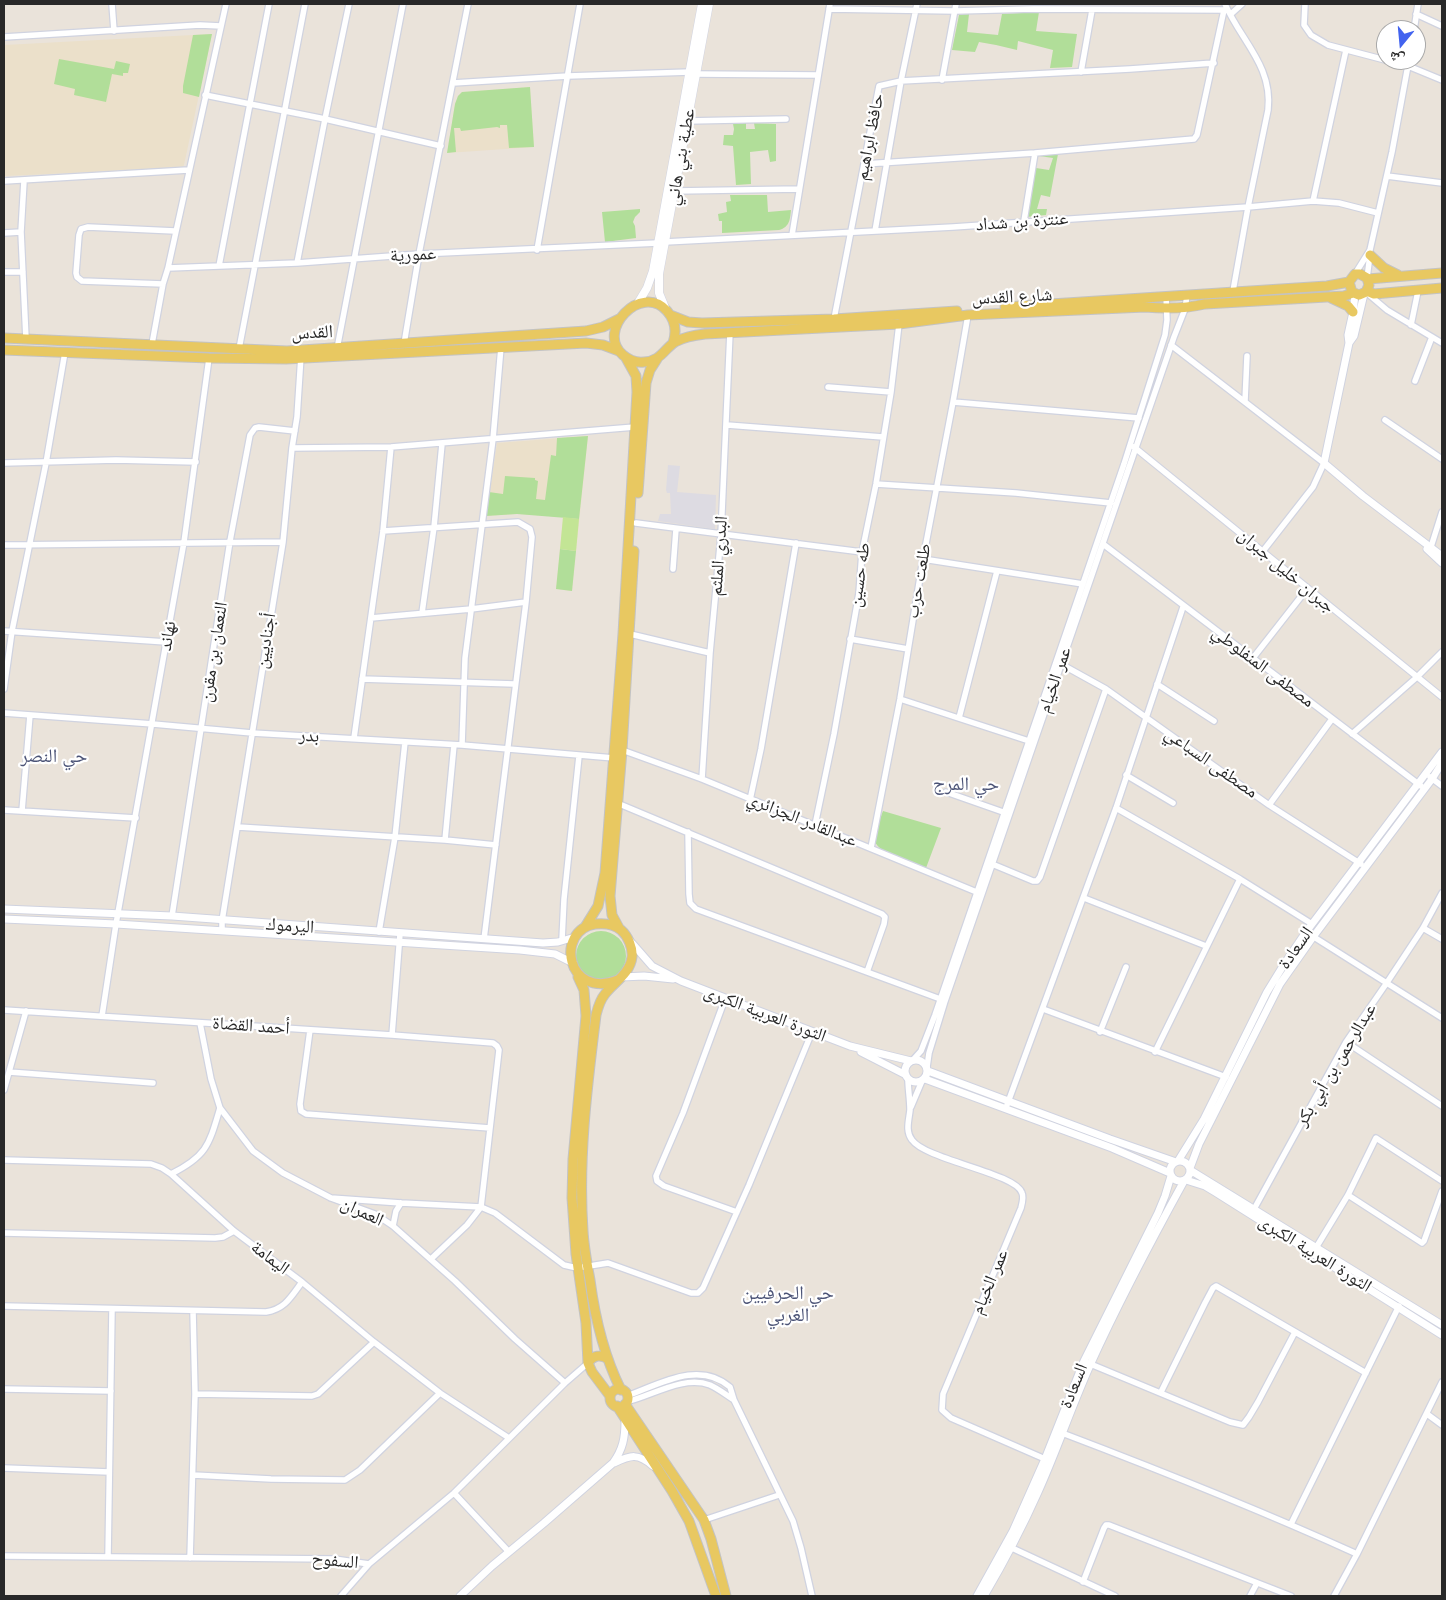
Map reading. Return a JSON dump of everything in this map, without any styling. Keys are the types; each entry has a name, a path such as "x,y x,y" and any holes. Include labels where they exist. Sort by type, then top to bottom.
{"main road":[{"path":"702,4 693,73 662,242 651,280 638,304 619,319 614,335 615,344 633,369 637,384 636,427 624,624 604,883 598,906 590,921 575,937 571,946 570,956 584,990 586,1016 572,1175 573,1221 577,1268 586,1323 588,1363 592,1372 610,1396 615,1390 623,1400 704,1520 726,1596"},
{"name":"عطية بني هاني","path":"668,312 659,292 658,283 662,242 675,191 693,73 709,4"},
{"path":"1370,253 1384,268 1401,276"},
{"path":"638,304 656,303 682,320 702,323 834,319 1327,286 1349,282 1356,274 1364,275 1368,278 1442,274"},
{"path":"1349,282 1350,289 1361,293 1369,285 1368,278"},
{"name":"شارع القدس","path":"673,343 698,334 899,324 968,315 1145,307 1167,310 1185,309 1205,304 1442,288"},
{"path":"1328,297 1348,306 1354,312"},
{"path":"668,312 675,328 673,343 657,359 650,370 646,384 610,901 612,915 632,947 632,957 629,966 620,979 605,993 598,1008 592,1046 581,1170 583,1233 596,1319 623,1400 625,1421 689,1521 716,1596"},
{"name":"القدس","path":"4,338 152,344 301,355 336,348 586,331 603,327 619,319"},
{"name":"القدس","path":"4,350 210,358 586,342 603,345 622,354"},
{"path":"622,354 630,360 644,362 657,359"},
{"path":"583,929 592,924 602,923 612,925 621,930"},
{"path":"574,968 584,980 595,984 607,984 620,979"},
{"path":"588,1363 597,1356 603,1356 608,1359"},
{"path":"592,1372 601,1374 611,1368"}],"street":[{"path":"112,4 114,31"},
{"path":"152,344 163,284 226,4"},
{"path":"219,266 251,104 268,4"},
{"path":"239,349 305,4"},
{"path":"297,263 349,4"},
{"path":"336,348 403,4"},
{"path":"404,344 419,254 468,4"},
{"path":"537,250 580,4"},
{"path":"942,80 956,4"},
{"path":"792,235 829,6 933,7 955,11 1034,6 1092,10 1227,9 1242,4"},
{"path":"1305,4 1304,25 1311,35 1328,44 1346,50 1376,56"},
{"path":"1415,20 1419,5"},
{"path":"874,231 916,7"},
{"path":"864,164 1035,153 1194,139 1197,135 1227,9"},
{"path":"1227,9 1265,76 1269,94 1268,110 1233,291"},
{"path":"1081,72 1092,10"},
{"path":"1416,14 1442,26"},
{"path":"4,37 200,25 221,26"},
{"path":"1313,201 1346,50"},
{"name":"حافظ ابراهيم","path":"834,319 879,86 901,82 1214,62"},
{"path":"1368,278 1370,253 1387,176 1407,70"},
{"path":"1422,70 1442,80"},
{"path":"453,83 568,76 693,73 818,75"},
{"path":"205,95 325,119 441,146"},
{"path":"687,121 786,119"},
{"path":"1024,221 1035,153"},
{"path":"4,181 188,170"},
{"path":"1387,176 1442,182"},
{"path":"24,181 21,232 26,339"},
{"path":"675,191 800,189"},
{"name":"عنترة بن شداد","path":"662,242 874,231 1248,207 1313,201 1339,203 1378,213"},
{"path":"163,284 82,281 77,277 76,273 79,235 81,229 88,227 175,231"},
{"path":"4,233 21,232"},
{"name":"عمورية","path":"168,268 297,263 419,254 537,250 662,242"},
{"path":"1356,274 1370,253"},
{"path":"4,272 23,272"},
{"path":"1411,325 1418,291"},
{"path":"1263,550 1313,487 1321,472 1349,343 1348,335 1361,293"},
{"path":"1361,293 1442,343"},
{"path":"1349,343 1354,336 1361,293"},
{"name":"عمر الخيام","path":"1058,663 1082,584 1185,309 1187,295"},
{"name":"عمر الخيام","path":"979,893 992,864 1058,663 1103,544 1133,447 1138,418 1165,335 1166,296"},
{"name":"طلعت حرب","path":"871,848 900,699 923,559 968,315"},
{"name":"طه حسين","path":"815,825 834,734 858,592 862,552 876,484 891,392 899,324"},
{"name":"البدري الملثم","path":"702,779 710,653 721,534 730,332"},
{"path":"1415,381 1432,337"},
{"path":"1171,345 1324,463 1362,496 1422,543 1442,564"},
{"path":"462,745 465,658 493,439 501,347"},
{"path":"4,689 12,631 46,463 65,352"},
{"name":"أجناديين","path":"222,930 283,542 301,355"},
{"path":"1245,401 1247,356"},
{"name":"نهاند","path":"102,1016 116,924 184,542 210,358"},
{"path":"828,388 891,392"},
{"path":"953,402 1138,418"},
{"path":"1385,420 1442,459"},
{"path":"727,425 883,438"},
{"name":"النعمان بن مقرن","path":"172,916 230,541 250,435 255,428 259,427 295,431"},
{"path":"292,448 391,447 442,444 636,427"},
{"path":"422,614 434,527 442,444"},
{"path":"354,738 383,531 391,447"},
{"name":"جبران خليل جبران","path":"1133,447 1263,550 1307,589 1442,697"},
{"path":"4,463 116,460 196,462"},
{"path":"876,484 1016,493 1111,503"},
{"path":"1430,550 1442,512"},
{"path":"383,531 518,522 530,530 532,547 526,602 514,684 484,939"},
{"path":"636,523 862,552"},
{"path":"673,569 676,529"},
{"path":"4,545 230,541 283,542"},
{"path":"750,800 761,749 796,544"},
{"name":"مصطفى المنفلوطي","path":"1103,544 1424,789"},
{"path":"1430,550 1442,556"},
{"path":"923,559 1082,584"},
{"path":"959,718 997,570"},
{"path":"1253,658 1307,589"},
{"path":"371,618 471,610 526,602"},
{"path":"1008,1105 1116,808 1184,607"},
{"path":"4,631 166,642"},
{"path":"630,634 710,653"},
{"path":"850,639 908,649"},
{"path":"1352,734 1417,678 1442,652"},
{"name":"مصطفى السباعي","path":"1058,663 1106,689 1269,805 1359,862 1365,868"},
{"path":"362,679 514,684"},
{"path":"1157,684 1214,721"},
{"path":"992,864 1033,881 1040,877 1106,689"},
{"path":"900,699 1031,742"},
{"name":"بدر","path":"4,713 252,733 462,745 614,758"},
{"path":"22,811 30,715"},
{"path":"1269,805 1332,719"},
{"path":"378,932 395,837 405,742"},
{"name":"عمر الخيام","path":"910,1109 926,1075 929,1053 943,1000 979,893 1003,812 1031,742"},
{"path":"445,840 454,745"},
{"name":"عبدالقادر الجزائري","path":"622,750 702,779 979,893"},
{"name":"السعادة","path":"1310,934 1312,924 1442,752"},
{"path":"562,940 564,899 580,756"},
{"name":"السعادة","path":"1177,1161 1192,1140 1226,1077 1310,934 1365,868 1442,763"},
{"path":"1425,774 1442,786"},
{"path":"1126,775 1173,803"},
{"path":"946,792 1003,812"},
{"path":"617,804 882,914 885,918 884,924 867,972"},
{"path":"1116,808 1240,879 1312,924"},
{"path":"4,810 136,818"},
{"path":"238,828 445,840 496,845"},
{"path":"688,832 688,894 690,903 696,909 943,1000"},
{"path":"1155,1052 1240,879"},
{"name":"عبدالرحمن بن أبي بكر","path":"1253,1212 1346,1042 1423,928 1442,893"},
{"path":"1084,898 1206,946"},
{"name":"اليرموك","path":"4,909 172,916 543,943 575,937"},
{"name":"اليرموك","path":"4,919 222,930 536,951 555,954 574,968"},
{"path":"1423,928 1442,939"},
{"path":"392,1035 400,934"},
{"path":"1310,934 1442,1018"},
{"name":"الثورة العربية الكبرى","path":"628,938 652,966 681,981 850,1046 911,1061"},
{"path":"1100,1032 1126,967"},
{"name":"الثورة العربية الكبرى","path":"620,979 644,976 681,981"},
{"path":"725,999 683,1113 656,1176 657,1181 664,1186 737,1212"},
{"name":"عمر الخيام","path":"911,1061 921,1051 943,1000"},
{"path":"1043,1009 1100,1032 1226,1077"},
{"name":"أحمد القضاة","path":"4,1010 493,1043 499,1050 490,1128"},
{"path":"4,1090 26,1011"},
{"name":"العمران","path":"200,1023 211,1079 220,1108 253,1151 283,1172 331,1198 375,1214 393,1226 565,1383"},
{"path":"310,1030 300,1104 301,1111 306,1114 490,1128 481,1206 467,1225 431,1260"},
{"path":"331,1198 481,1206 495,1213 559,1263 577,1268 608,1262 691,1293 698,1293 703,1288 737,1212 812,1032"},
{"path":"1346,1042 1442,1106"},
{"name":"الثورة العربية الكبرى","path":"850,1046 907,1077"},
{"name":"السعادة","path":"1190,1169 1199,1144 1244,1047"},
{"path":"911,1061 922,1061 926,1075 914,1083 907,1077 906,1067 911,1061"},
{"path":"9,1072 153,1083"},
{"path":"926,1075 1008,1105 1184,1162 1190,1169 1190,1176 1185,1180 1177,1181 1170,1174 1008,1105"},
{"name":"عمر الخيام","path":"907,1077 910,1109 908,1130 916,1144 939,1155 1006,1180 1019,1187 1022,1193 1021,1208 943,1394 942,1410 951,1418 1045,1459"},
{"path":"171,1174 194,1161 204,1150 211,1138 220,1108"},
{"path":"1315,1249 1348,1194 1376,1138 1442,1180"},
{"name":"اليمامة","path":"4,1160 151,1164 162,1168 234,1231 302,1282 374,1342 440,1393 510,1438"},
{"path":"1170,1174 1171,1166 1177,1161"},
{"name":"الثورة العربية الكبرى","path":"1190,1169 1253,1212"},
{"name":"السعادة","path":"976,1596 1006,1545 1087,1362 1158,1213 1170,1174"},
{"name":"السعادة","path":"984,1596 1012,1548 1039,1491 1087,1362 1156,1230 1185,1180"},
{"name":"الثورة العربية الكبرى","path":"1185,1180 1205,1186 1253,1212 1442,1325"},
{"path":"1348,1194 1422,1242 1442,1191"},
{"path":"393,1226 396,1211 401,1203"},
{"path":"4,1233 215,1238 223,1237 234,1231"},
{"name":"الثورة العربية الكبرى","path":"1315,1249 1442,1335"},
{"path":"4,1306 112,1310 266,1312 277,1310 283,1306 302,1282"},
{"path":"1162,1392 1205,1303 1216,1286 1366,1373"},
{"path":"1291,1524 1399,1306"},
{"path":"108,1557 112,1310"},
{"path":"190,1558 195,1394 193,1311"},
{"path":"1087,1362 1230,1422 1242,1425 1258,1402 1295,1332"},
{"path":"195,1394 312,1396 318,1394 374,1342"},
{"name":"السفوح","path":"4,1556 334,1559 369,1564 454,1493 565,1383 588,1363"},
{"path":"623,1400 697,1382 716,1388 734,1400 793,1521 812,1596"},
{"path":"1334,1596 1357,1554 1442,1382"},
{"path":"4,1389 111,1391"},
{"path":"193,1475 271,1479 349,1479 440,1393"},
{"path":"1427,1414 1442,1425"},
{"path":"460,1596 613,1463 620,1454 624,1444 625,1421"},
{"path":"1062,1433 1135,1460 1291,1524 1357,1554"},
{"path":"613,1463 626,1457 637,1456 643,1458 657,1469"},
{"path":"4,1468 108,1472"},
{"path":"454,1493 509,1552"},
{"path":"704,1520 779,1495"},
{"path":"1083,1582 1104,1528 1106,1525 1109,1525 1291,1596"},
{"path":"1012,1548 1116,1596"},
{"path":"341,1596 369,1564"},
{"path":"1250,1596 1257,1583"}],"shaded area":[{"path":"212,34 182,168 4,176 4,45"},
{"path":"530,87 534,147 447,153 455,104 462,92"},
{"path":"588,436 572,591 556,589 563,517 517,514 486,516 497,443"},
{"path":"668,465 680,466 677,492 716,495 715,529 658,521 660,514 671,514 670,493 667,493 666,490"}],"green space":[{"path":"1039,12 1036,31 1077,34 1072,67 1050,68 1053,50 1018,41 1017,50 979,42 975,52 952,50 959,15 969,14 967,32 998,35 1002,14"},
{"path":"212,34 199,97 183,93 193,35"},
{"path":"59,59 114,69 116,61 130,64 128,73 123,73 123,76 112,74 106,102 74,95 75,89 54,84"},
{"path":"530,87 534,147 509,148 507,125 500,125 500,128 461,131 460,128 454,128 456,152 447,153 455,104 462,92"},
{"path":"746,123 746,129 755,129 754,123 776,124 776,161 770,162 768,150 750,152 751,184 736,185 733,146 723,145 724,135 733,135 733,124"},
{"path":"1058,154 1050,197 1041,195 1037,209 1047,209 1046,215 1026,217 1036,168 1049,170 1053,158 1039,156"},
{"path":"730,195 767,195 768,212 791,210 789,222 783,229 779,230 722,233 722,221 719,221 718,214 727,212 726,202 731,201"},
{"path":"640,209 633,222 636,238 605,242 602,212"},
{"path":"588,436 579,519 517,514 486,516 489,492 503,494 505,476 535,478 538,481 536,499 545,500 551,455 556,456 557,438"},
{"path":"563,517 579,519 576,551 560,549"},
{"path":"560,549 576,551 572,591 556,589"},
{"path":"883,811 941,828 926,868 898,858 878,846 875,841 875,834"},
{"path":"596,931 606,931 619,938 626,951 626,961 619,974 606,981 596,981 587,977 580,970 576,961 576,951 580,942 587,935"}],"district":[{"name":"حي النصر","path":"54,757"},
{"name":"حي المرج","path":"966,785"},
{"name":"حي الحرفيين الغربي","path":"788,1305"}]}
